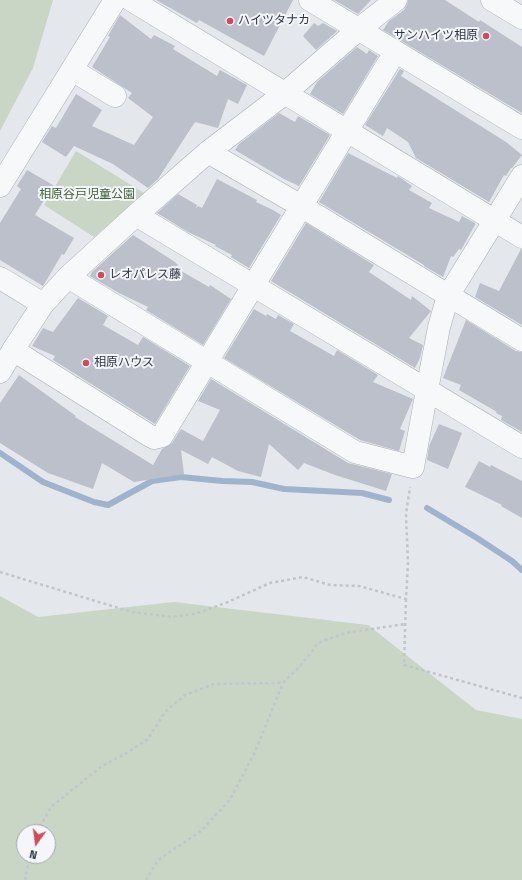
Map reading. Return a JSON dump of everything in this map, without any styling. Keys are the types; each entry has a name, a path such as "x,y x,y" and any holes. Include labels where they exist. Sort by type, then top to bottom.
{"street":[{"path":"0,186 115,0"},
{"path":"131,0 522,237"},
{"path":"310,0 522,128"},
{"path":"0,372 43,304 68,277 208,152 284,94 359,29 396,0"},
{"path":"492,0 522,18"},
{"path":"13,350 154,438 162,436 395,52"},
{"path":"72,70 115,96"},
{"path":"208,152 301,206 522,340"},
{"path":"68,277 355,452 414,467 439,327 448,296 522,176"},
{"path":"136,215 522,447"},
{"path":"0,278 43,304"}],"path":[{"path":"414,467 406,514 408,563 404,665 522,698"},
{"path":"0,572 132,612 172,617 195,614 228,602 270,583 303,577 330,585 360,586 406,599"},
{"path":"146,880 158,860 202,831 229,801 255,752 283,683 301,665 318,643 345,633 405,624"},
{"path":"41,824 51,807 102,766 125,754 148,739 165,712 185,695 214,684 283,683"},
{"path":"25,880 28,864"}],"green space":[{"path":"0,0 53,0 33,68 0,131"},
{"name":"相原谷戸児童公園","path":"76,151 144,193 94,237 44,205"},
{"path":"0,596 38,617 174,602 368,625 476,710 522,719 522,880 0,880"}],"building":[{"path":"156,0 293,0 264,56 199,20 197,23"},
{"path":"334,0 371,0 358,14"},
{"path":"408,0 445,0 522,47 522,113 383,30 389,21 404,10"},
{"path":"120,15 151,39 154,35 175,46 173,49 217,76 220,70 247,85 238,104 228,99 218,128 195,122 158,179 148,188 113,164 74,146 66,157 42,142 52,126 56,128 76,94 102,110 92,126 134,145 153,117 128,98 132,93 92,67 110,37 108,36"},
{"path":"314,23 318,26 323,23 337,31 316,50 303,36"},
{"path":"357,47 367,54 369,50 378,56 343,114 310,94 317,82"},
{"path":"400,69 404,71 401,76 506,142 522,155 506,176 504,175 489,202 416,158 408,142 387,128 383,136 365,125"},
{"path":"279,113 295,122 298,116 330,135 299,186 284,179 235,150 239,144"},
{"path":"348,153 397,178 398,176 412,186 409,190 432,203 429,208 459,222 462,216 475,223 461,250 459,249 453,257 451,256 443,277 319,202"},
{"path":"27,170 53,185 35,215 74,238 64,255 62,254 43,286 0,260 0,223 21,189 17,186"},
{"path":"217,179 257,200 256,202 281,215 249,268 231,257 232,255 215,246 216,245 188,232 157,213 178,194 197,205 196,209 198,206 202,208"},
{"path":"306,223 374,265 369,272 411,300 412,296 431,311 409,338 423,345 420,358 415,368 271,281"},
{"path":"133,235 175,262 178,265 176,268 209,287 210,285 231,299 203,345 146,310 148,307 119,293 90,276 92,272"},
{"path":"521,249 522,325 475,297 480,283 499,291"},
{"path":"78,298 108,316 103,325 138,345 143,337 190,366 155,424 53,360 55,356 32,346 43,328 53,332"},
{"path":"254,309 266,316 267,314 276,319 278,315 294,324 290,331 334,356 337,350 378,375 373,382 413,399 400,429 405,431 399,451 360,440 224,358"},
{"path":"466,320 516,351 522,352 522,432 501,420 502,416 496,413 497,412 459,390 461,385 443,378"},
{"path":"19,375 76,416 75,417 153,465 162,449 172,443 181,429 203,441 220,410 198,401 211,379 348,463 392,474 386,491 335,475 304,463 298,470 269,444 261,477 238,471 212,457 208,464 181,450 184,474 134,482 102,463 93,489 48,473 0,443 0,403"},
{"path":"439,424 462,433 448,469 427,460 429,446"},
{"path":"479,461 490,467 491,465 522,481 522,518 501,506 502,505 465,487"}],"waterway":[{"path":"0,453 43,482 94,502 108,505 152,481 181,477 252,482 284,489 362,493 389,500"},
{"path":"427,508 477,538 512,561 522,570"}],"place":[{"name":"ハイツタナカ","path":"230,21"},
{"name":"サンハイツ相原","path":"486,36"},
{"name":"レオパレス藤","path":"101,275"},
{"name":"相原ハウス","path":"86,363"}]}
